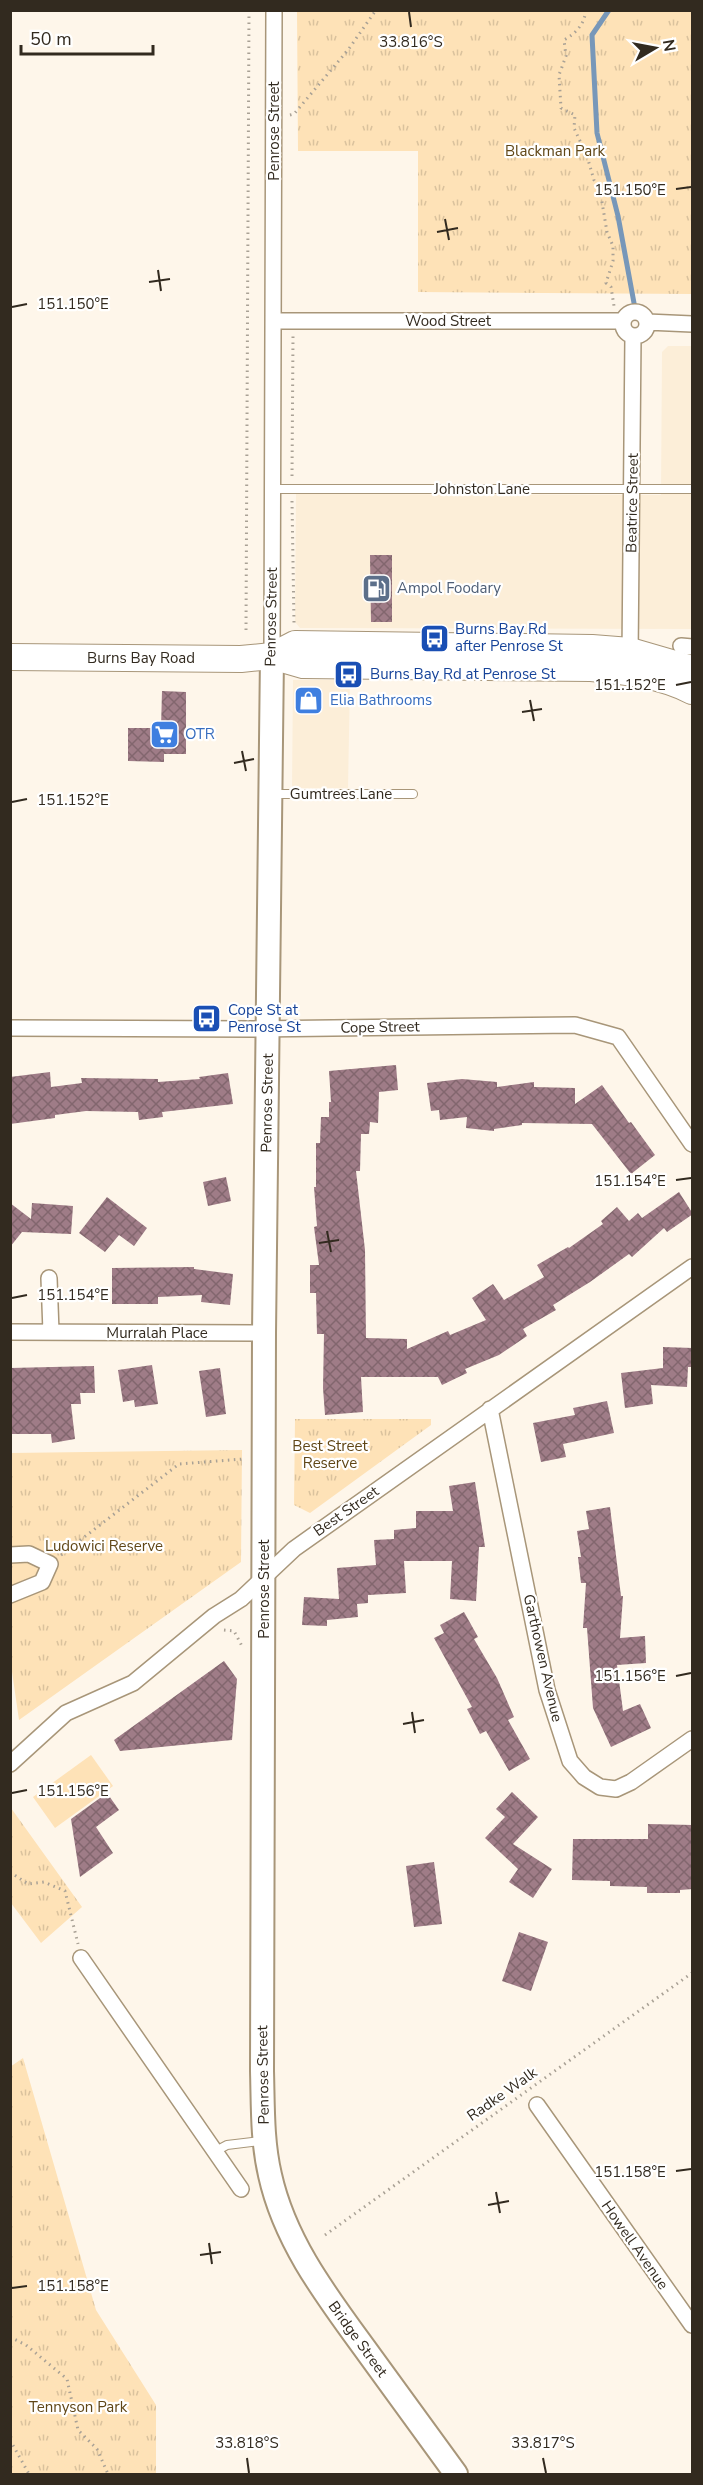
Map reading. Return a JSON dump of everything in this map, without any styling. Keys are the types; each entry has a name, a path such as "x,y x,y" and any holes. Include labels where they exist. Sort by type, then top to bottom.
{"main road":[{"name":"Burns Bay Road","path":"10,657 241,659 272,656 295,644 592,648 630,661 693,669"},
{"name":"Penrose Street","path":"272,656 264,1333 262,2071 264,2140 275,2194"},
{"name":"Burns Bay Road","path":"630,661 658,678 693,691"},
{"name":"Bridge Street","path":"275,2194 294,2240 323,2291 456,2475"}],"street":[{"name":"Penrose Street","path":"272,656 274,10"},
{"path":"637,312 645,316 647,322 645,331 638,336 633,336 625,331 619,321 629,313 637,312"},
{"name":"Wood Street","path":"273,321 619,321"},
{"path":"647,322 693,324"},
{"name":"Beatrice Street","path":"630,661 633,336"},
{"name":"Cope Street","path":"10,1028 268,1029 575,1025 618,1038 693,1144"},
{"name":"Best Street","path":"10,1764 66,1713 133,1683 214,1616 241,1599 294,1549 693,1267"},
{"path":"49,1278 51,1332"},
{"name":"Murralah Place","path":"10,1332 264,1333"},
{"name":"Garthowen Avenue","path":"490,1409 547,1690 570,1761 584,1777 600,1787 616,1788 631,1782 693,1739"},
{"path":"10,1555 29,1554 50,1564 42,1582 10,1595"},
{"path":"81,1958 241,2189"},
{"name":"Howell Avenue","path":"537,2105 693,2325"}],"lane":[{"name":"Johnston Lane","path":"272,489 693,489"},
{"name":"Gumtrees Lane","path":"270,794 413,794"},
{"path":"214,2152 227,2145 264,2140"}],"path":[{"path":"246,630 249,10"},
{"path":"274,120 294,114 348,50 376,10"},
{"path":"586,10 585,20 575,33 564,40 566,56 560,75 561,108 575,116 574,128 600,190 607,232 613,246 613,261 606,283 611,287 619,321"},
{"path":"50,1564 179,1464 243,1459"},
{"path":"10,1872 28,1884 44,1882 65,1891 81,1958"},
{"name":"Radke Walk","path":"325,2235 693,1973"},
{"path":"10,2337 26,2345 67,2379 78,2430 97,2449 108,2475"},
{"path":"10,2440 29,2475"}],"shaded area":[{"path":"668,346 692,346 692,629 300,628 295,622 296,494 661,495 662,352"},
{"path":"293,680 350,680 348,788 292,788"}],"green space":[{"name":"Blackman Park","path":"297,11 692,11 692,294 418,292 418,151 298,151"},
{"name":"Best Street Reserve","path":"295,1419 431,1419 431,1425 310,1513 294,1505"},
{"name":"Ludowici Reserve","path":"242,1450 241,1562 19,1720 10,1658 10,1453"},
{"path":"91,1755 113,1786 55,1828 33,1797"},
{"path":"11,1808 82,1907 41,1943 11,1903"},
{"name":"Tennyson Park","path":"23,2058 96,2310 156,2405 156,2474 11,2474 10,2067"}],"building":[{"path":"370,555 392,555 392,622 371,622"},
{"path":"162,691 186,692 186,754 164,754 164,762 128,761 128,728 161,728"},
{"path":"396,1065 398,1090 379,1092 378,1123 370,1122 369,1134 361,1134 360,1171 356,1171 365,1250 366,1338 407,1339 407,1349 448,1331 450,1335 486,1320 472,1298 493,1284 504,1300 544,1277 537,1265 569,1248 603,1224 601,1221 617,1207 629,1221 638,1213 642,1218 679,1192 693,1214 667,1232 664,1228 632,1257 629,1254 553,1305 556,1310 523,1329 527,1336 499,1355 465,1369 467,1373 442,1385 438,1377 361,1377 363,1412 325,1415 324,1334 317,1334 316,1293 310,1293 310,1265 319,1265 314,1227 317,1226 314,1187 316,1187 316,1143 320,1143 321,1117 329,1117 329,1102 331,1102 329,1071"},
{"path":"50,1072 51,1087 82,1083 81,1078 158,1079 158,1082 200,1079 199,1077 228,1073 233,1104 162,1112 163,1117 139,1120 138,1112 86,1111 10,1124 10,1077"},
{"path":"462,1079 497,1082 497,1087 534,1082 534,1087 575,1088 575,1104 602,1085 655,1155 631,1174 592,1124 522,1123 522,1125 494,1129 494,1131 466,1128 467,1117 440,1120 439,1110 431,1111 427,1083"},
{"path":"226,1177 231,1201 208,1206 203,1182"},
{"path":"107,1197 147,1228 134,1246 119,1235 105,1252 79,1233"},
{"path":"10,1203 31,1219 32,1203 73,1206 71,1234 22,1232 10,1247"},
{"path":"194,1267 194,1269 233,1274 230,1305 201,1302 202,1295 158,1297 158,1304 112,1304 112,1268"},
{"path":"663,1347 693,1348 693,1367 688,1367 687,1387 651,1385 653,1404 625,1408 621,1373 663,1368"},
{"path":"152,1365 158,1404 135,1407 134,1400 123,1402 118,1370"},
{"path":"94,1366 95,1393 80,1393 81,1404 71,1404 75,1439 52,1443 51,1434 10,1434 10,1368"},
{"path":"220,1368 226,1414 206,1417 199,1371"},
{"path":"607,1401 614,1433 563,1444 566,1457 541,1462 533,1423 575,1415 573,1408"},
{"path":"475,1482 485,1547 479,1547 476,1601 450,1599 452,1561 404,1561 406,1593 368,1595 368,1603 357,1604 358,1617 327,1620 327,1626 302,1625 304,1597 339,1599 337,1568 376,1565 374,1540 394,1539 394,1530 416,1528 416,1511 453,1511 449,1486"},
{"path":"610,1507 621,1596 623,1596 620,1638 645,1636 646,1663 617,1665 623,1711 640,1704 651,1728 611,1747 593,1708 587,1628 583,1628 586,1583 581,1583 578,1557 581,1557 577,1531 589,1529 586,1511"},
{"path":"464,1612 478,1637 474,1639 497,1678 514,1717 508,1720 530,1759 509,1771 486,1731 480,1734 467,1709 472,1707 434,1638 444,1633 440,1625"},
{"path":"224,1661 237,1679 232,1740 120,1751 114,1740"},
{"path":"512,1792 538,1817 513,1844 552,1869 533,1898 509,1882 518,1869 485,1838 505,1817 496,1809"},
{"path":"107,1793 119,1810 96,1827 113,1853 80,1877 71,1819"},
{"path":"648,1824 693,1825 693,1889 680,1890 680,1893 647,1893 647,1887 610,1886 610,1881 572,1880 573,1839 648,1839"},
{"path":"434,1862 442,1924 414,1927 406,1866"},
{"path":"519,1932 548,1942 531,1991 502,1981"}],"waterway":[{"path":"609,10 592,35 597,133 618,216 634,303"}],"place":[{"name":"Ampol Foodary","path":"376,588"},
{"name":"Burns Bay Rd after Penrose St","path":"434,638"},
{"name":"Burns Bay Rd at Penrose St","path":"349,674"},
{"name":"Elia Bathrooms","path":"309,700"},
{"name":"OTR","path":"164,734"},
{"name":"Cope St at Penrose St","path":"207,1019"}]}
